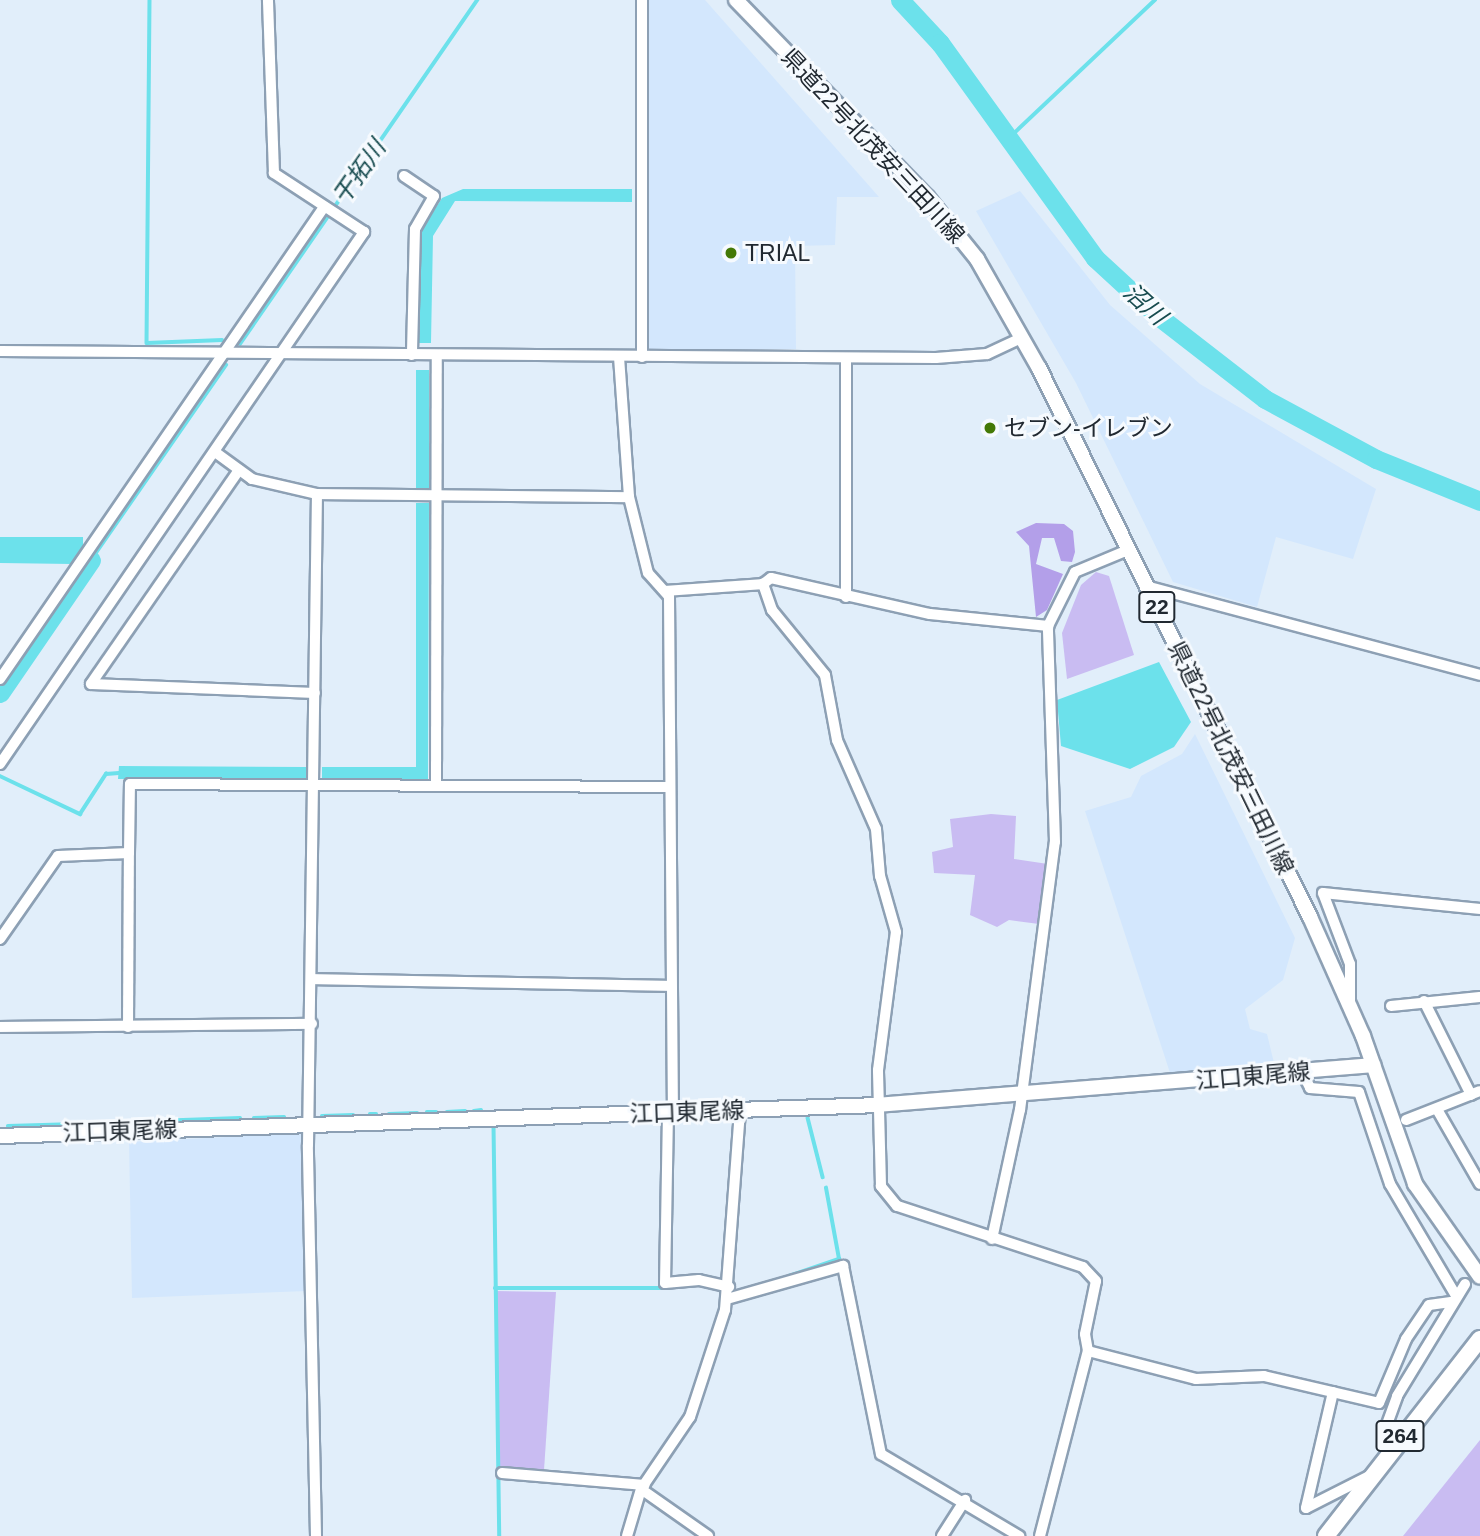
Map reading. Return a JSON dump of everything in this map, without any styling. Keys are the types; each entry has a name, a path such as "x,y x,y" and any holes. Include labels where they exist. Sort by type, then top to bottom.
{"highway":[{"name":"264","path":"1326,1536 1394,1443 1480,1339"}],"main road":[{"name":"県道22号北茂安三田川線","path":"736,0 927,197 977,259 1022,338 1146,586 1350,1006 1415,1184 1480,1277"},
{"name":"江口東尾線","path":"0,1136 877,1105 1019,1096 1373,1065"}],"street":[{"path":"0,764 364,232 274,173 268,0"},
{"path":"642,0 642,357"},
{"path":"404,176 434,196 415,229 412,355"},
{"path":"0,679 224,353 329,210"},
{"path":"0,351 846,358 987,354 1022,338"},
{"path":"436,786 437,356"},
{"path":"619,357 629,497 648,573 666,591 671,1112 665,1283 699,1280 729,1287"},
{"path":"846,358 846,597"},
{"path":"215,452 252,480 317,494 629,497"},
{"path":"239,470 91,684 315,693"},
{"path":"316,1536 312,979 317,494"},
{"path":"992,1239 1019,1096 1055,842 1048,626 1075,572 1128,550"},
{"path":"666,591 763,584 771,578 846,597 985,623 1048,626"},
{"path":"763,584 772,610 825,675 837,740 876,829 897,951 877,1105 886,1195 897,1206 1093,1275 1088,1351 1040,1536"},
{"path":"1146,586 1480,675"},
{"path":"128,1027 130,784 669,787"},
{"path":"0,939 58,856 129,853"},
{"path":"1350,1006 1350,964 1323,893 1480,909"},
{"path":"312,979 670,986"},
{"path":"1391,1006 1480,997"},
{"path":"1406,1121 1438,1111 1475,1093 1424,1001"},
{"path":"0,1027 312,1024"},
{"path":"1302,1072 1310,1088 1356,1089 1377,1129 1410,1227 1453,1298"},
{"path":"627,1536 642,1487 690,1417 727,1299 740,1110"},
{"path":"1438,1111 1480,1184"},
{"path":"727,1299 843,1266 881,1454 964,1500 981,1518 1019,1536"},
{"path":"1394,1443 1386,1427 1398,1396 1453,1298 1465,1284"},
{"path":"1088,1351 1196,1379 1264,1376 1380,1403 1406,1339 1429,1305 1453,1298"},
{"path":"1334,1392 1306,1508 1369,1476"},
{"path":"502,1473 642,1487 708,1536"},
{"path":"942,1536 964,1500"}],"shaded area":[{"path":"646,0 705,0 879,197 837,197 835,245 795,246 796,349 647,349"},
{"path":"1020,191 1110,305 1200,384 1376,489 1353,559 1276,537 1257,607 1173,582 1076,383 976,211"},
{"path":"1036,523 1064,524 1073,531 1075,552 1072,562 1061,561 1054,538 1042,538 1036,564 1063,574 1047,610 1036,617 1029,546 1016,532"},
{"path":"1096,572 1109,576 1134,655 1067,679 1062,633 1081,585"},
{"path":"1195,734 1295,938 1283,980 1245,1009 1250,1029 1267,1034 1275,1067 1171,1076 1085,811 1131,797 1141,776 1182,754"},
{"path":"991,814 1016,816 1014,859 1048,864 1039,924 1009,920 997,927 970,915 975,875 934,873 932,852 953,847 950,819"},
{"path":"305,1133 307,1291 132,1298 129,1142"},
{"path":"495,1291 556,1292 544,1470 499,1468"},
{"path":"1480,1440 1480,1536 1403,1536"}],"water":[{"path":"463,189 632,189 632,202 455,201 433,236 431,343 418,343 420,232 442,198"},
{"path":"416,370 429,370 429,488 416,488"},
{"path":"416,503 429,503 428,781 322,780 322,767 416,767"},
{"path":"0,537 83,537 83,549 72,564 0,563"},
{"path":"1159,662 1191,722 1174,747 1130,769 1061,746 1057,700"},
{"path":"119,766 306,767 306,780 118,779"}],"waterway":[{"path":"150,0 147,343 222,340"},
{"name":"干拓川","path":"240,344 477,0"},
{"name":"沼川","path":"900,0 940,43 1095,258 1158,316 1265,399 1376,459 1480,501"},
{"path":"1008,139 1155,0"},
{"name":"干拓川","path":"91,560 226,365"},
{"name":"干拓川","path":"0,693 91,560"},
{"path":"0,776 80,814 106,774 122,773"},
{"path":"474,1111 481,1110"},
{"path":"447,1112 465,1111"},
{"path":"427,1112 436,1112"},
{"path":"389,1114 417,1113"},
{"path":"370,1114 376,1114"},
{"path":"322,1116 353,1115"},
{"path":"254,1118 284,1117"},
{"path":"126,1122 240,1118"},
{"path":"808,1118 823,1177"},
{"path":"8,1126 112,1123"},
{"path":"494,1126 500,1536"},
{"path":"789,1276 839,1259 826,1188"},
{"path":"495,1288 669,1288"}],"place":[{"name":"TRIAL","path":"731,253"},
{"name":"セブン-イレブン","path":"990,428"}]}
